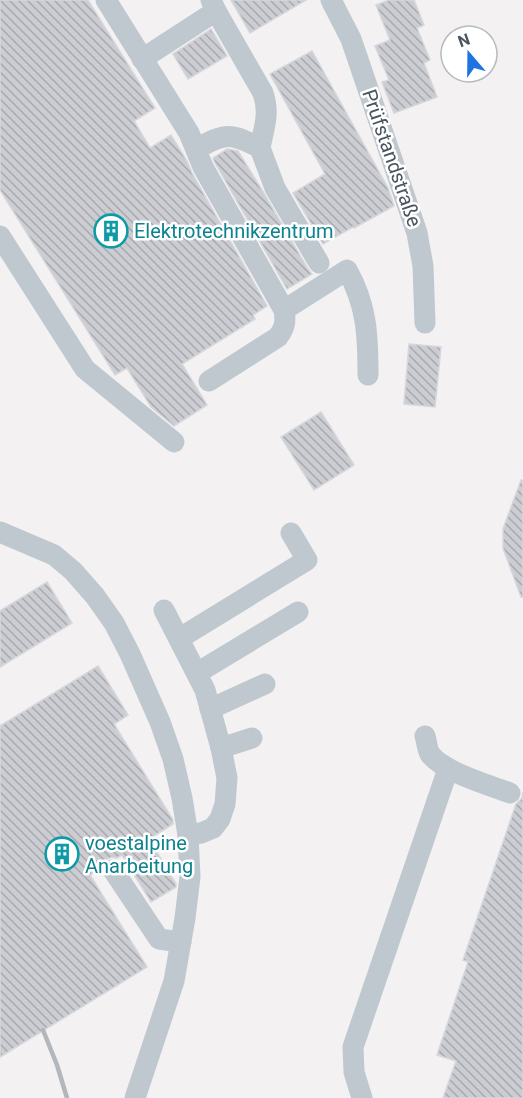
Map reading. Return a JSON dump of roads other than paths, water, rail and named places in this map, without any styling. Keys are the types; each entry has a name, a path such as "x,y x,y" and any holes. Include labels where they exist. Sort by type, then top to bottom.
{"street":[{"path":"106,0 189,133 203,167 284,310 283,330 278,337 209,381"},
{"name":"Prüfstandstraße","path":"331,0 351,39 417,233 423,266 425,323"},
{"path":"142,59 213,6 263,93 267,104 267,114 260,148 275,188 319,263"},
{"path":"197,149 224,136 242,139 260,148"},
{"path":"0,236 85,369 174,442"},
{"path":"284,310 347,270 354,282 366,320 368,375"},
{"path":"0,532 54,555 73,571 95,596 114,623 130,654 160,722 173,759 188,835 190,877 174,981 135,1098"},
{"path":"180,638 307,560 291,533"},
{"path":"164,610 205,690 227,778 225,804 220,819 213,828 188,835"},
{"path":"197,673 298,612"},
{"path":"210,709 265,684"},
{"path":"425,736 429,752 436,761 448,769 510,793"},
{"path":"221,748 252,738"},
{"path":"362,1098 354,1072 353,1047 448,769"},
{"path":"112,870 159,939 181,942"}],"railway":[{"path":"43,1030 67,1098"}],"place":[{"name":"Elektrotechnikzentrum","path":"111,231"},
{"name":"voestalpine Anarbeitung","path":"62,854"}]}
